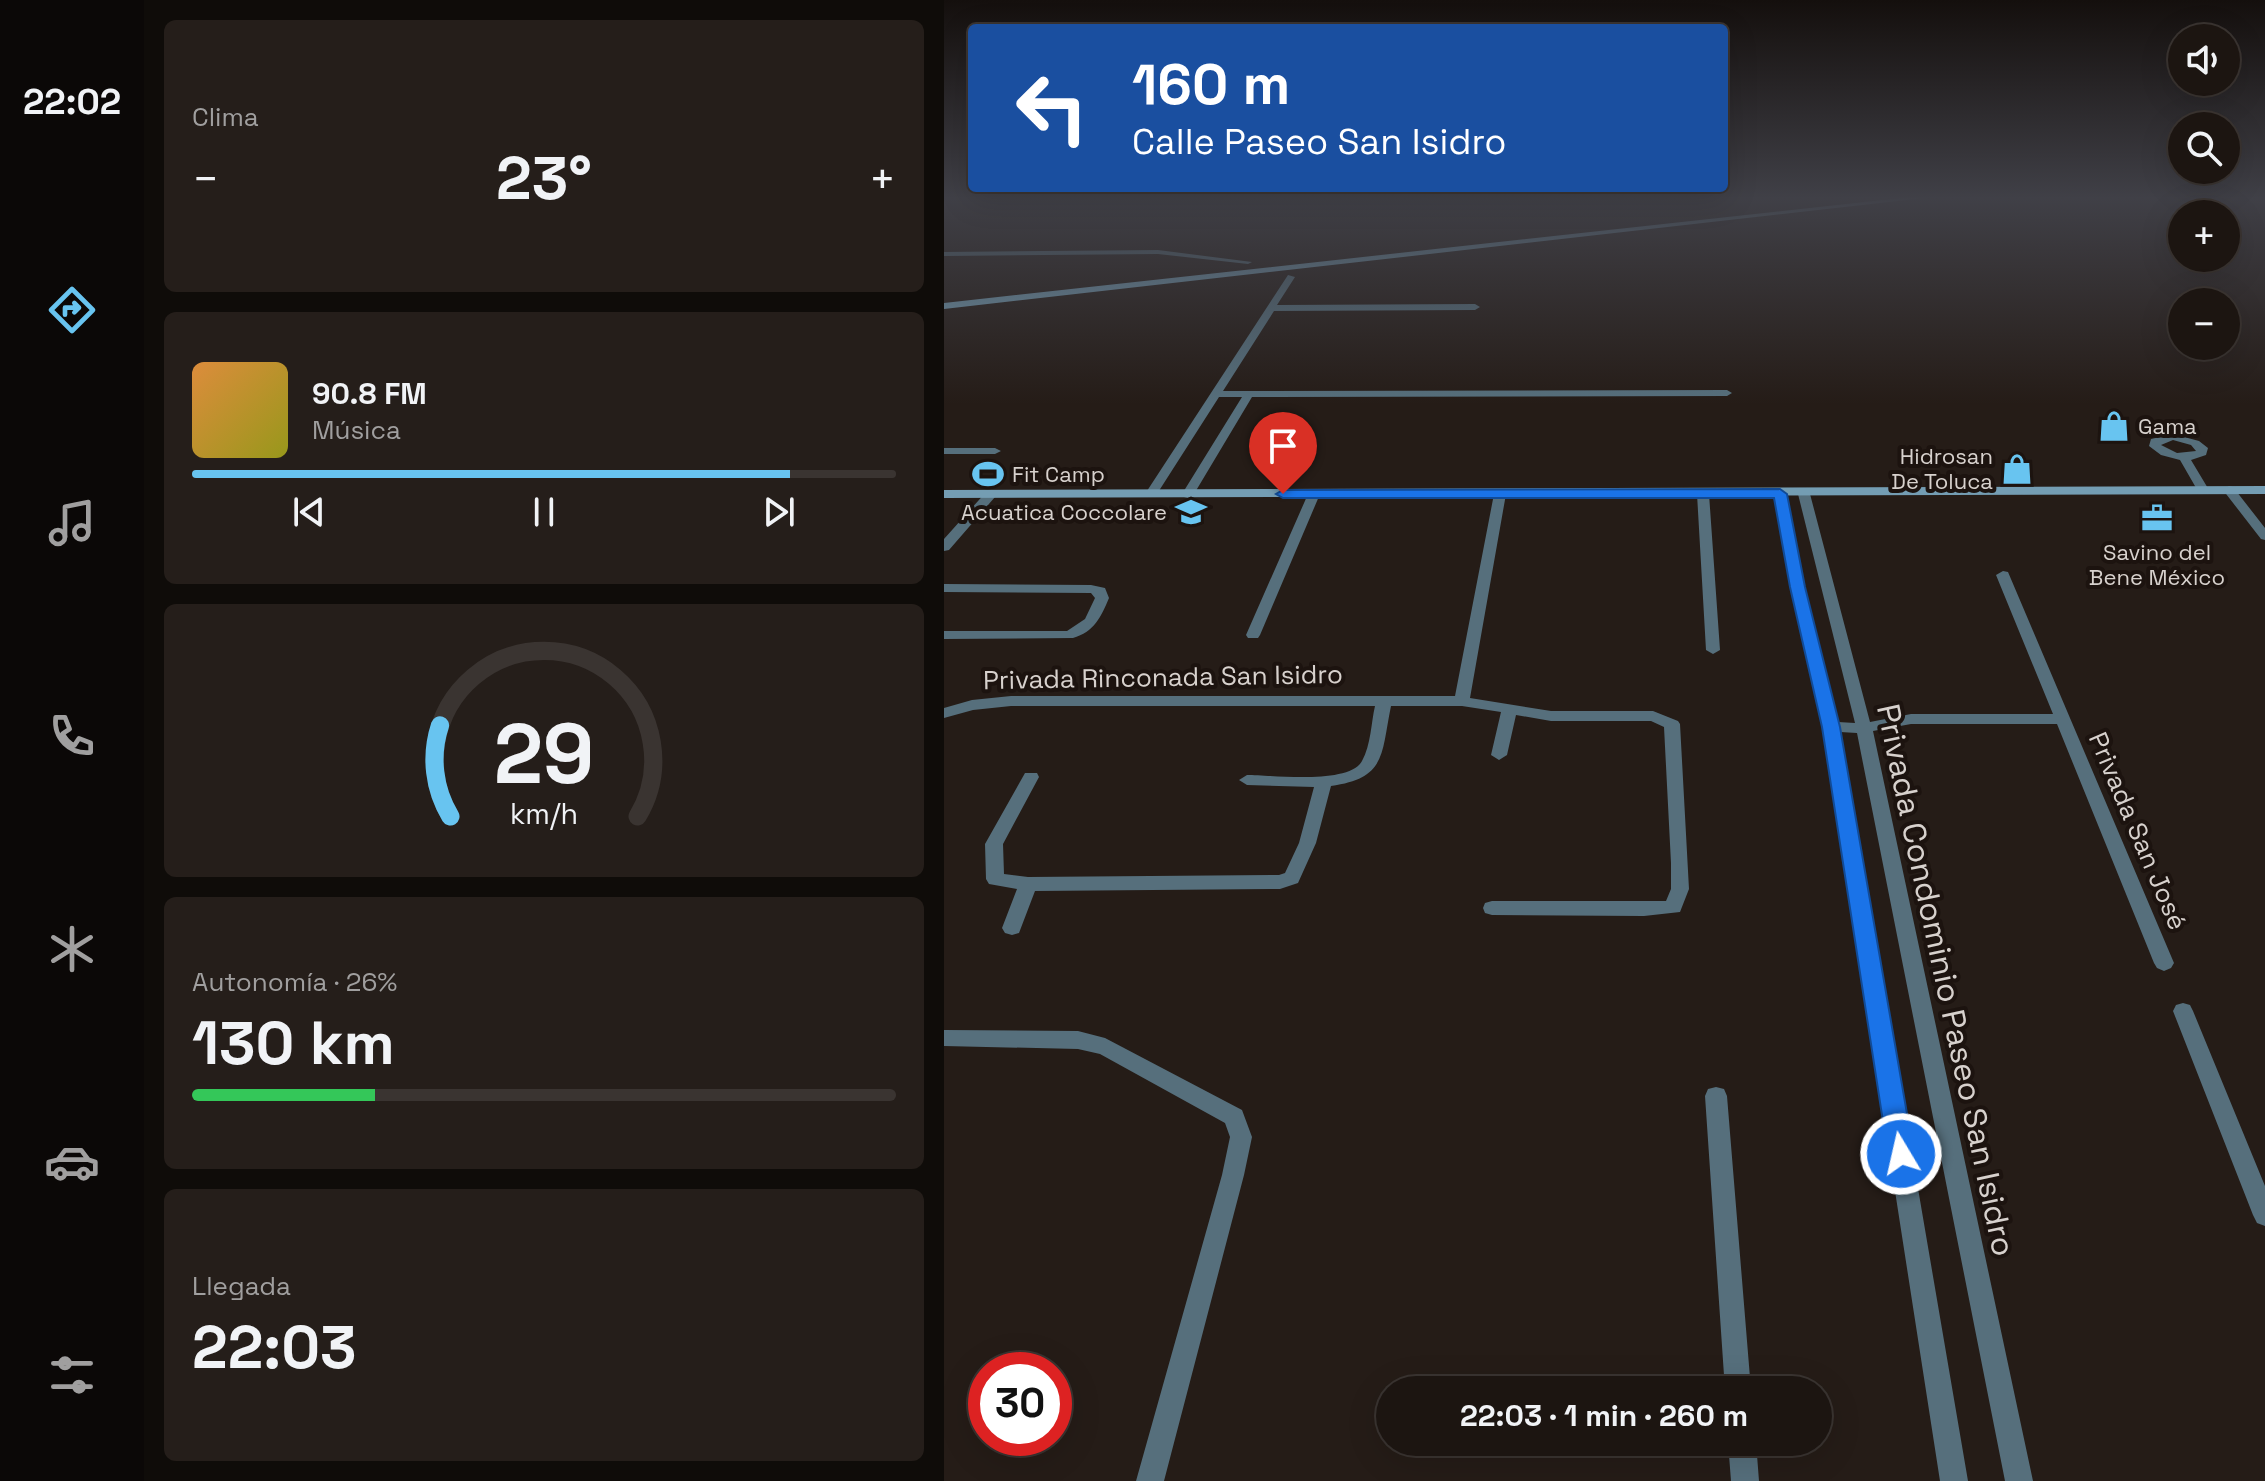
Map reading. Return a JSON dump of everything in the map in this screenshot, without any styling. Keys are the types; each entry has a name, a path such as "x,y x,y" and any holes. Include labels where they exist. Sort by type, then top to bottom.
{"main road":[{"path":"944,297 1212,266"},
{"path":"944,306 1304,266"},
{"path":"944,494 1804,494 2265,490"}],"street":[{"path":"1151,494 1291,277"},
{"path":"1272,308 1475,307"},
{"path":"1215,394 1727,393"},
{"path":"1188,494 1248,395"},
{"path":"944,451 995,451"},
{"path":"2184,457 2203,490"},
{"path":"2229,490 2265,536"},
{"path":"944,547 991,494"},
{"path":"1253,635 1314,494"},
{"path":"1462,701 1500,494"},
{"path":"1703,494 1713,650"},
{"path":"1780,494 1831,727 1954,1481"},
{"name":"Privada Condominio Paseo San Isidro","path":"1804,494 1864,728 2019,1481"},
{"name":"Privada San José","path":"2003,575 2164,963"},
{"path":"944,588 1091,589 1100,591 1102,598 1090,625 1082,632 1068,635 944,635"},
{"name":"Privada Rinconada San Isidro","path":"944,713 972,705 1011,701 1254,698 1462,701 1551,716 1653,716 1672,724 1680,889 1673,907 1492,908"},
{"path":"1247,780 1347,779 1360,775 1367,766 1384,701"},
{"path":"1499,755 1510,708"},
{"name":"Privada San José","path":"1831,727 1864,728 1911,719 2063,719"},
{"path":"1031,777 994,844 995,879 1028,884 1269,884 1292,878 1308,842 1324,780"},
{"path":"1012,928 1028,884"},
{"path":"2183,1011 2265,1215"},
{"path":"944,1038 1078,1040 1105,1047 1234,1117 1241,1137 1239,1150 1150,1481"},
{"path":"1716,1096 1737,1376"},
{"path":"1743,1456 1745,1481"}],"place":[{"name":"Gama","path":"2114,426"},
{"name":"Hidrosan De Toluca","path":"2017,469"},
{"name":"Fit Camp","path":"988,474"},
{"name":"Acuatica Coccolare","path":"1191,512"},
{"name":"Savino del Bene México","path":"2157,518"}],"route":[{"path":"1283,494 1780,494 1831,727 1901,1154"}]}
